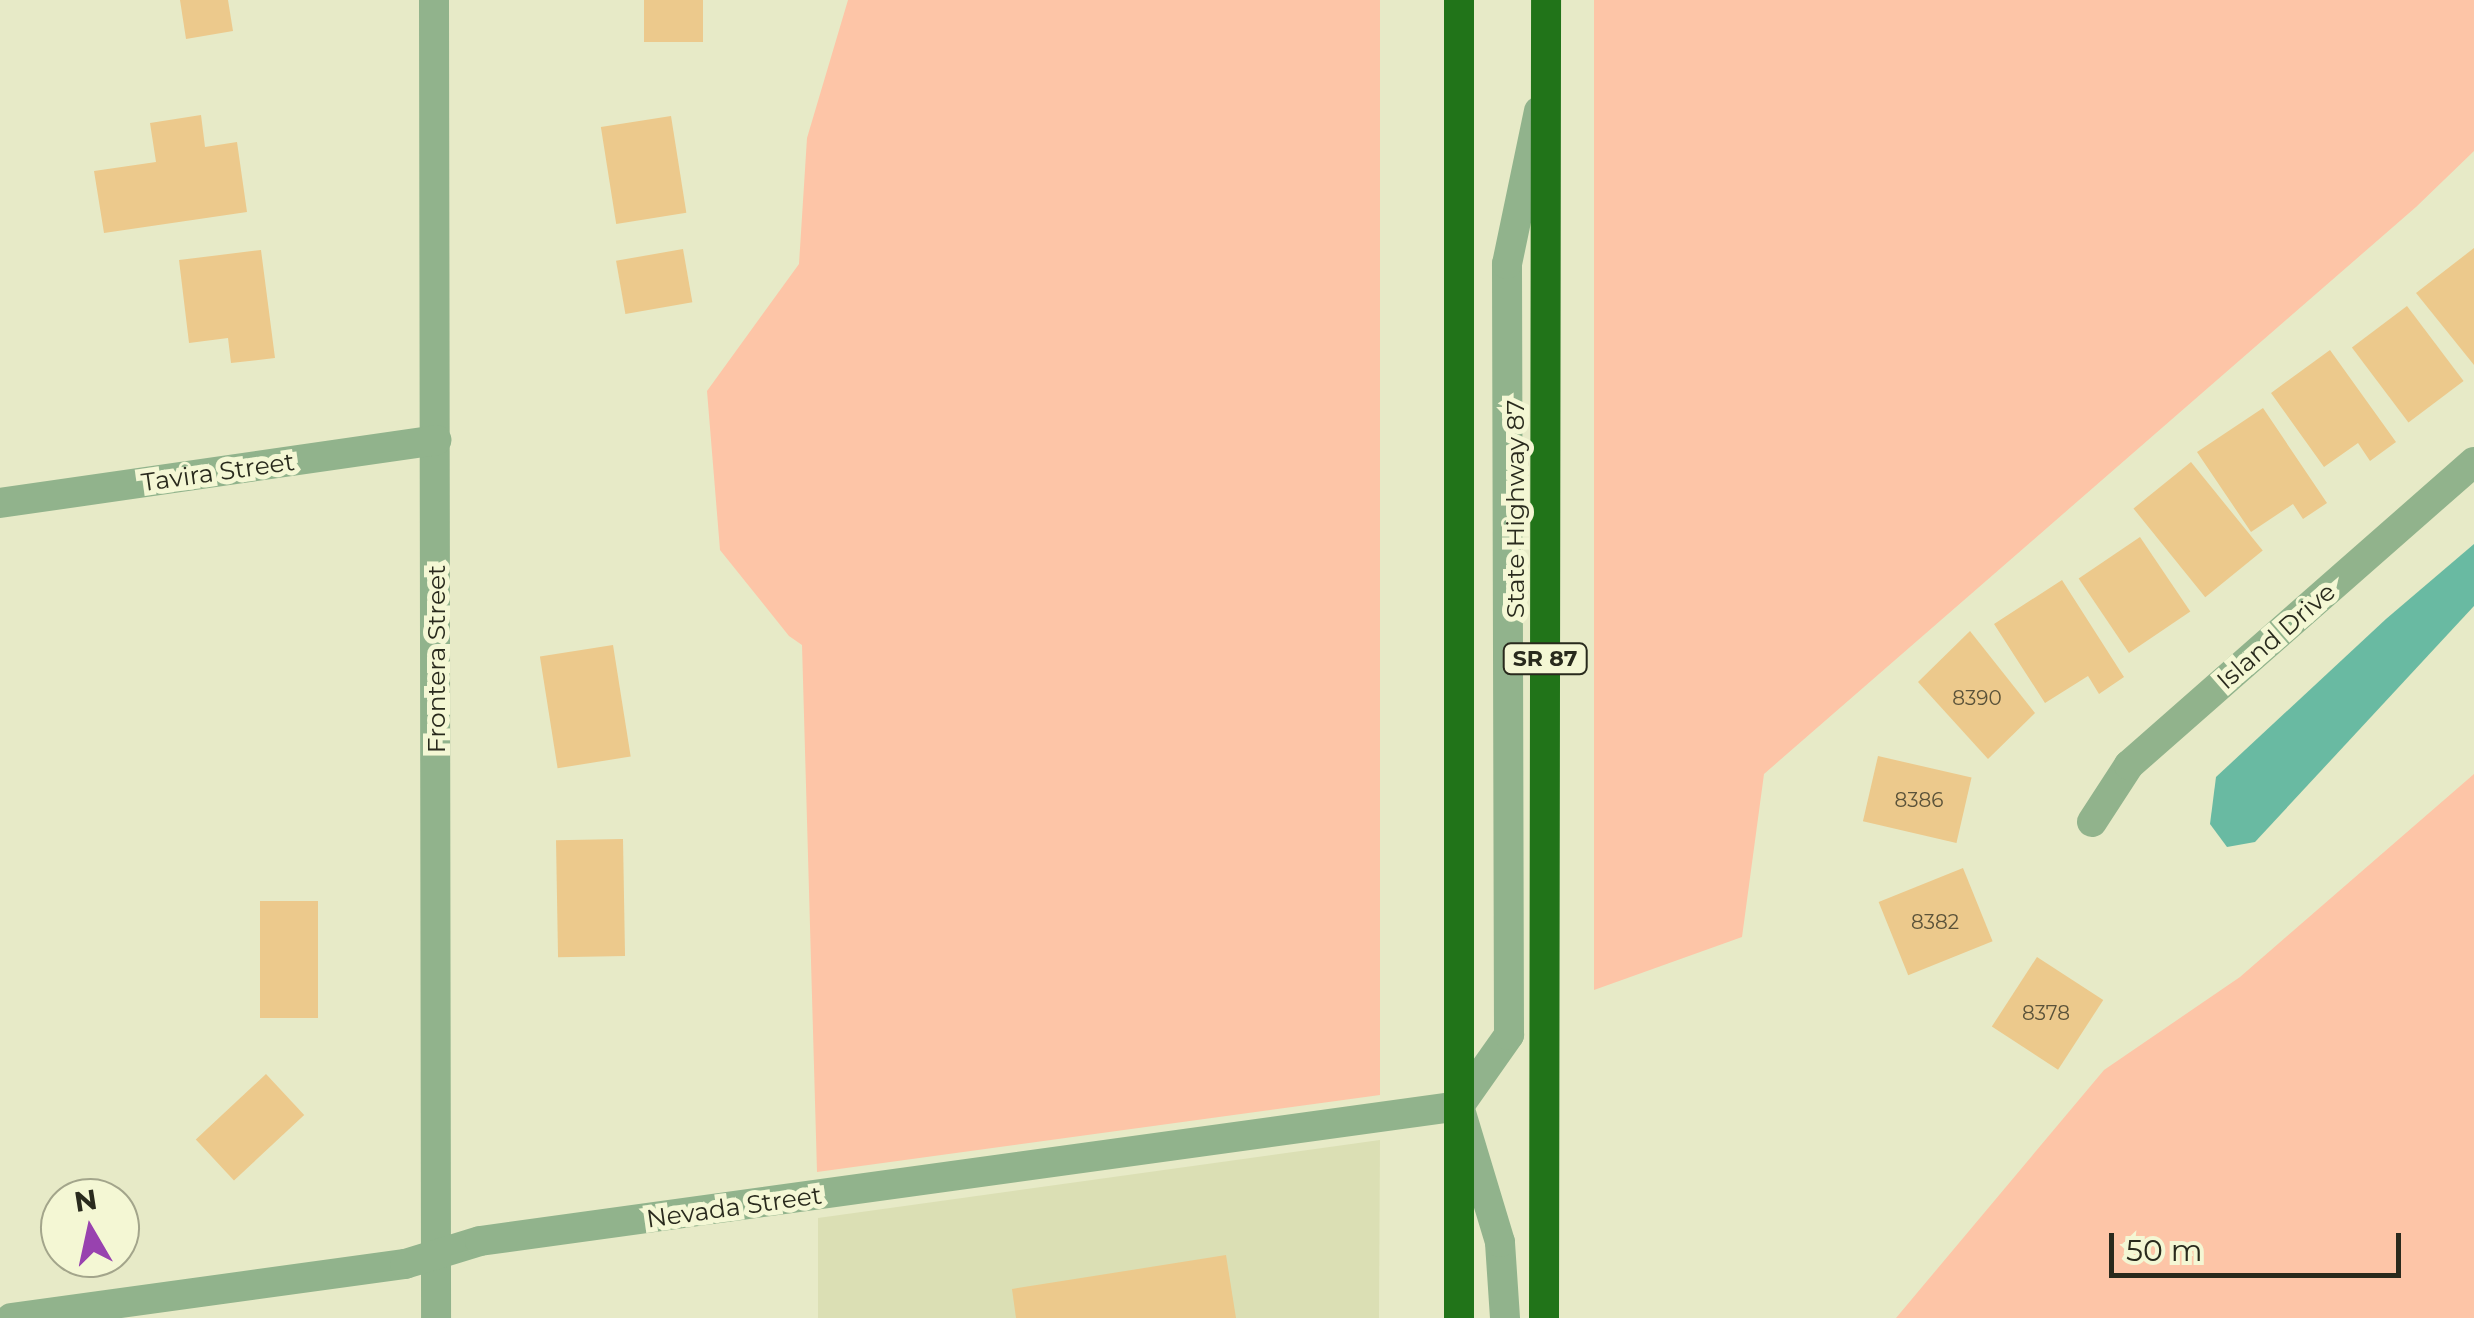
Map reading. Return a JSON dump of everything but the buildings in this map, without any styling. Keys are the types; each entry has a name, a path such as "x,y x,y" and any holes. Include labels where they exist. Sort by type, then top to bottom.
{"highway":[{"path":"1458,1318 1459,0"},
{"name":"State Highway 87","path":"1544,1318 1546,0"}],"street":[{"name":"Frontera Street","path":"434,0 436,1318"},
{"path":"1505,1318 1500,1242 1459,1106 1509,1035 1507,264 1546,82"},
{"name":"Tavira Street","path":"0,503 436,440"},
{"name":"Island Drive","path":"2092,822 2129,765 2474,462"},
{"name":"Nevada Street","path":"12,1318 393,1266 480,1241 1459,1106"}],"shaded area":[{"path":"848,0 1380,0 1380,1095 817,1172 802,645 789,636 720,550 707,391 799,264 807,138"},
{"path":"1594,0 2474,0 2474,151 2416,207 1764,774 1742,937 1594,990"},
{"path":"2474,774 2474,1318 1896,1318 2104,1070 2240,977"},
{"path":"1380,1140 1379,1318 818,1318 818,1218"}],"water":[{"path":"2474,544 2474,606 2255,842 2227,847 2210,824 2216,777 2386,619"}]}
